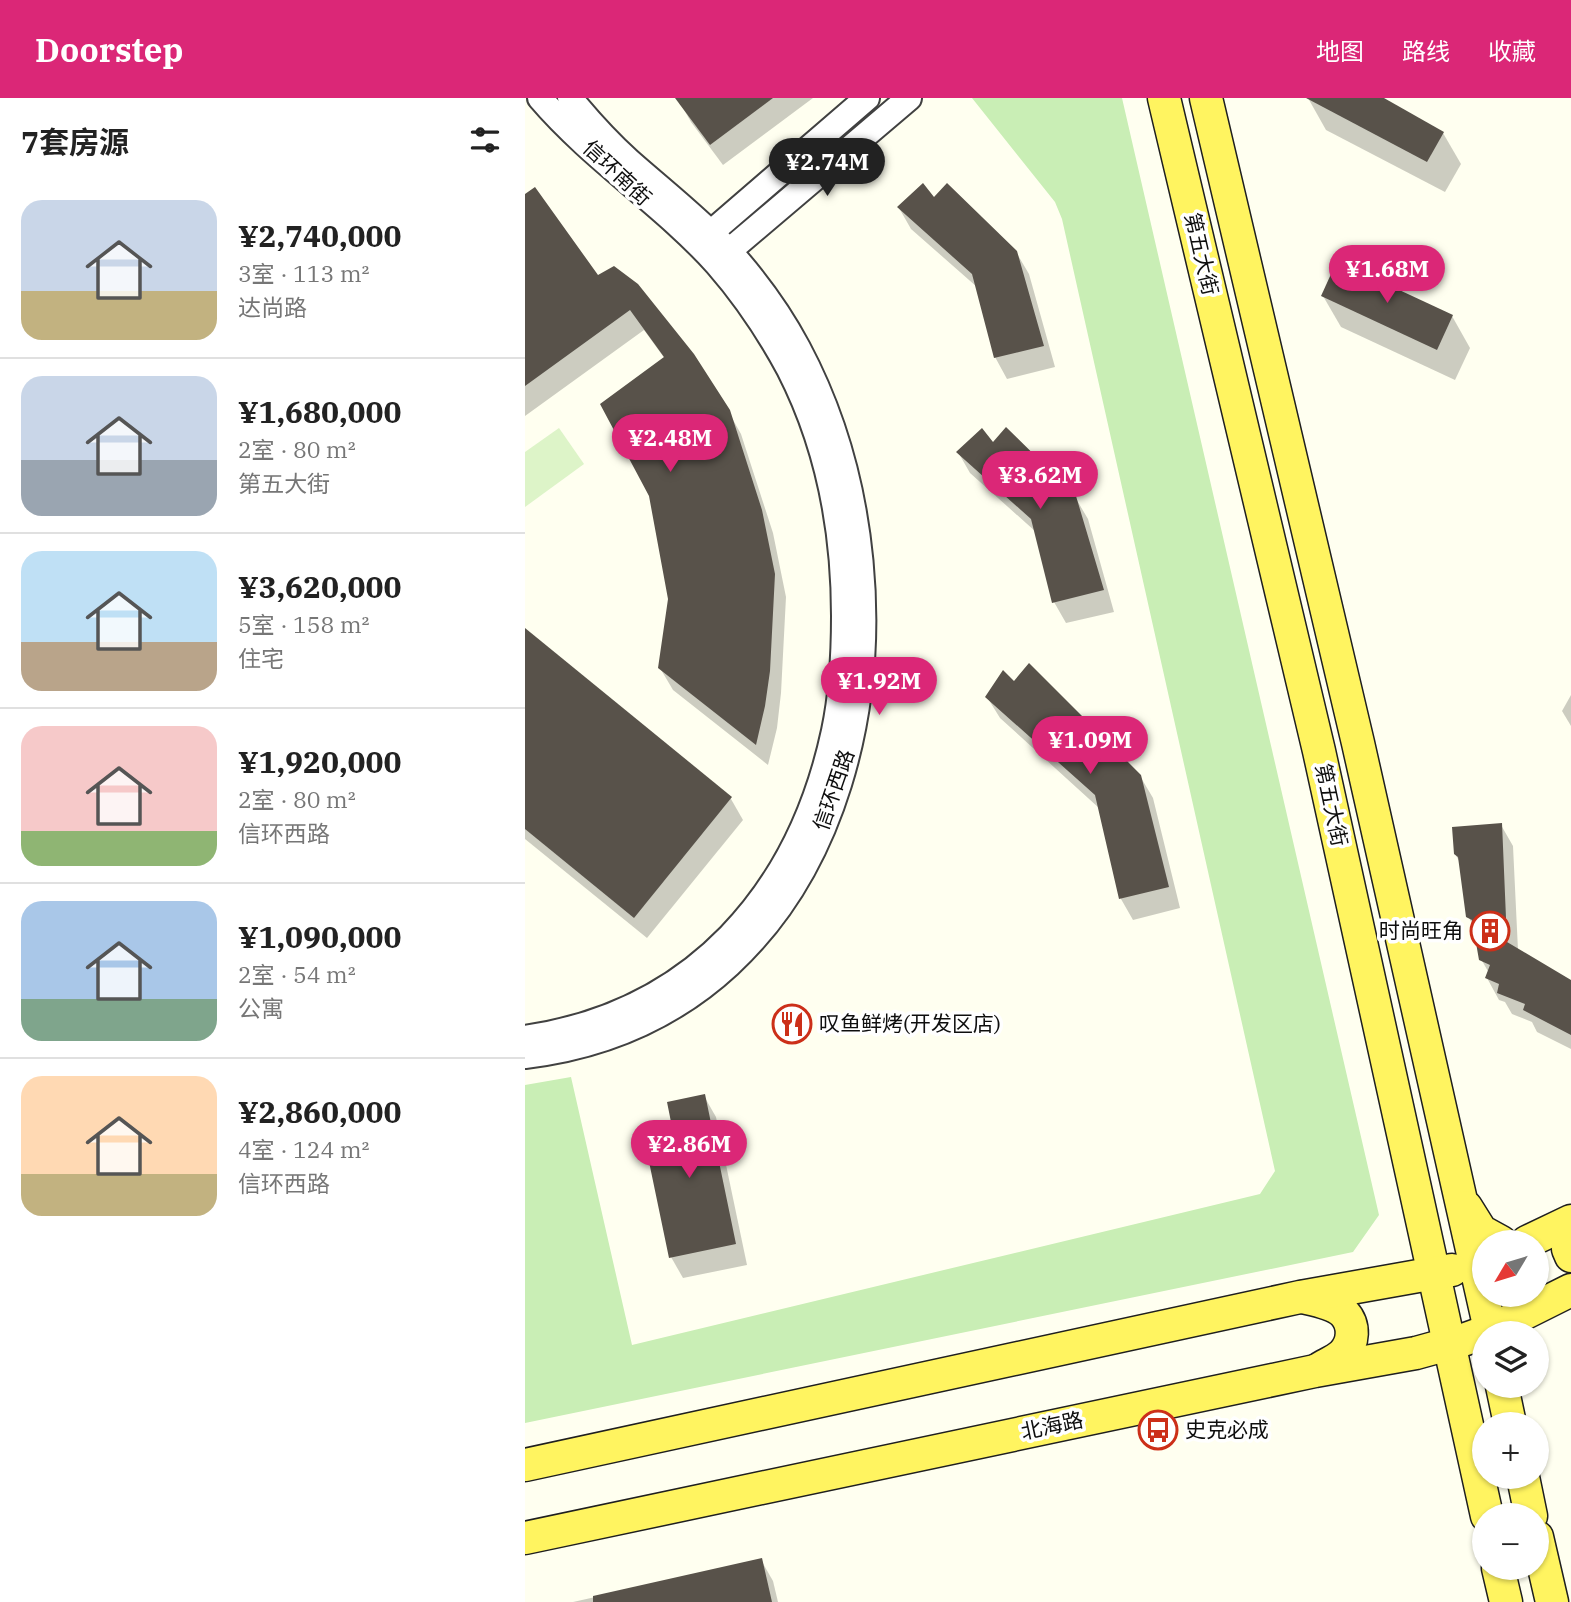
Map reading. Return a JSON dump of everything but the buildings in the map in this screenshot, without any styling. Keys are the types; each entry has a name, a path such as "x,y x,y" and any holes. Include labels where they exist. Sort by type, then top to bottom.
{"main road":[{"name":"第五大街","path":"1164,98 1319,751 1417,1201 1472,1305"},
{"name":"第五大街","path":"1206,98 1361,756 1459,1189 1472,1299"},
{"path":"1459,1189 1470,1216 1480,1230"},
{"path":"1549,1230 1571,1221"},
{"path":"1571,1236 1568,1250 1571,1256"},
{"path":"525,1465 1300,1297 1358,1287 1396,1288 1472,1307"},
{"path":"1300,1297 1326,1303 1345,1313 1352,1331 1352,1344 1342,1356 1315,1371"},
{"name":"第五大街","path":"1473,1307 1463,1411 1484,1503"},
{"name":"北海路","path":"525,1538 1376,1360 1473,1307"},
{"path":"1376,1360 1411,1361 1435,1369 1453,1386 1463,1411"},
{"path":"1501,1580 1506,1602"},
{"path":"1547,1580 1552,1602"}],"street":[{"name":"信环南街","path":"540,98 591,149 704,239"},
{"name":"信环南街","path":"570,98 704,239"},
{"path":"704,239 867,98"},
{"path":"722,257 909,98"},
{"name":"信环西路","path":"525,1056 607,1038 641,1023 689,995 731,961 778,910 802,872 830,811 857,716 862,630 861,562 851,496 835,434 814,380 784,323 704,239"},
{"name":"信环西路","path":"525,1038 566,1030 638,1004 686,975 739,928 769,891 793,851 816,798 835,728 844,636 843,577 836,515 825,462 817,434 789,371 722,257"}],"green space":[{"path":"972,98 1122,98 1379,1215 1353,1252 525,1423 525,1085 571,1077 632,1345 1260,1194 1275,1171 1062,219 1055,202"},
{"path":"559,428 584,464 525,507 525,452"}],"place":[{"name":"时尚旺角","path":"1490,931"},
{"name":"叹鱼鲜烤(开发区店)","path":"792,1024"},
{"name":"史克必成","path":"1158,1430"}]}
